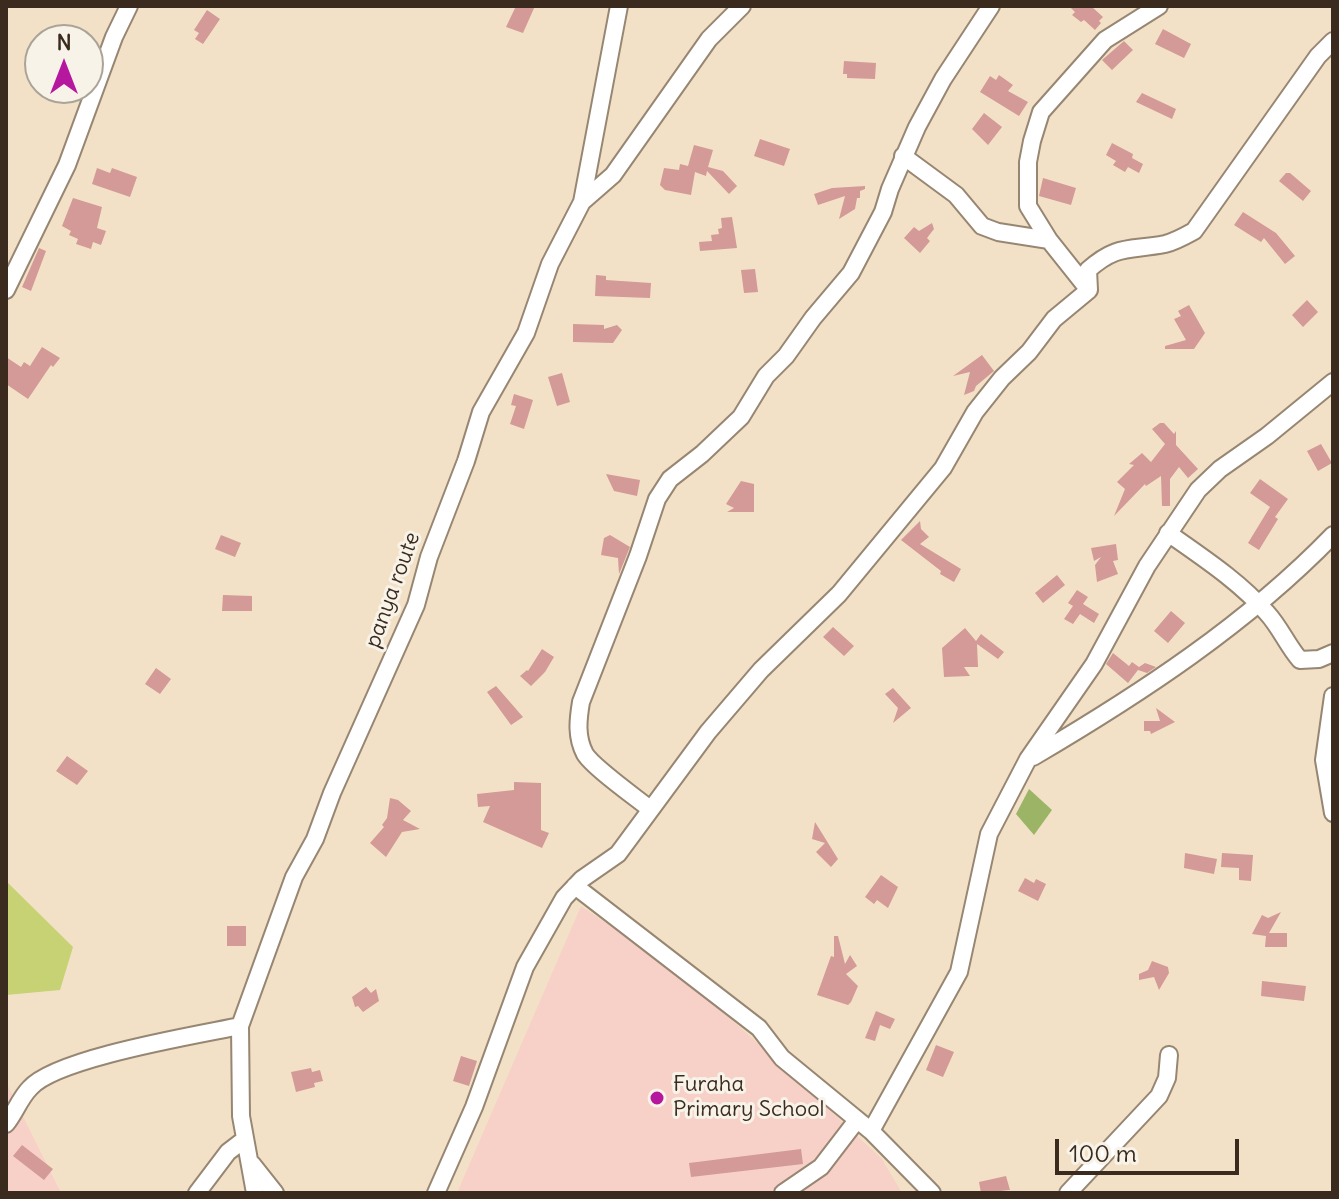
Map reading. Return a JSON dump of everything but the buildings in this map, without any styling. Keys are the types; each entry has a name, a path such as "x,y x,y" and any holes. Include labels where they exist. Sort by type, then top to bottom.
{"street":[{"path":"6,290 67,165 114,37 129,6"},
{"name":"panya route","path":"255,1193 241,1116 240,1026 294,877 315,839 332,793 416,605 439,528 466,461 481,412 526,333 550,264 582,202 619,6"},
{"path":"582,202 613,175 709,39 742,6"},
{"path":"650,809 586,756 579,733 581,702 657,499 670,479 741,417 766,376 786,356 851,273 883,212 903,156 943,79 991,6"},
{"path":"1089,290 1049,240 1028,206 1028,162 1041,112 1105,40 1159,6"},
{"path":"1089,290 1088,270 1104,256 1129,248 1167,244 1194,231 1318,56 1333,41"},
{"path":"903,156 956,195 982,226 998,232 1049,240"},
{"path":"436,1193 474,1107 525,967 564,898 618,854 708,732 761,670 839,594 943,468 975,412 1002,378 1029,352 1054,319 1089,290"},
{"path":"871,1131 959,972 989,834 1028,759 1094,664 1147,566 1198,490 1220,469 1267,436 1333,382"},
{"path":"1168,533 1218,569 1260,605 1300,660 1319,659 1333,653"},
{"path":"1028,759 1109,713 1260,605 1299,571 1333,535"},
{"path":"1333,696 1324,760 1333,813"},
{"path":"575,886 759,1028 782,1058 871,1131 932,1193"},
{"path":"6,1124 31,1086 67,1067 153,1043 240,1026"},
{"path":"1068,1193 1159,1096 1167,1078 1169,1055"},
{"path":"783,1193 821,1167 857,1120"},
{"path":"197,1193 228,1152 245,1139"},
{"path":"249,1160 275,1193"}],"shaded area":[{"name":"Furaha Primary School","path":"581,906 675,970 752,1038 882,1159 902,1193 457,1193"},
{"path":"6,1082 58,1187 62,1193 6,1193"}],"green space":[{"path":"1029,789 1052,810 1034,835 1016,814"},
{"path":"6,881 73,947 60,990 6,995"}],"place":[{"name":"Furaha Primary School","path":"657,1098"}]}
